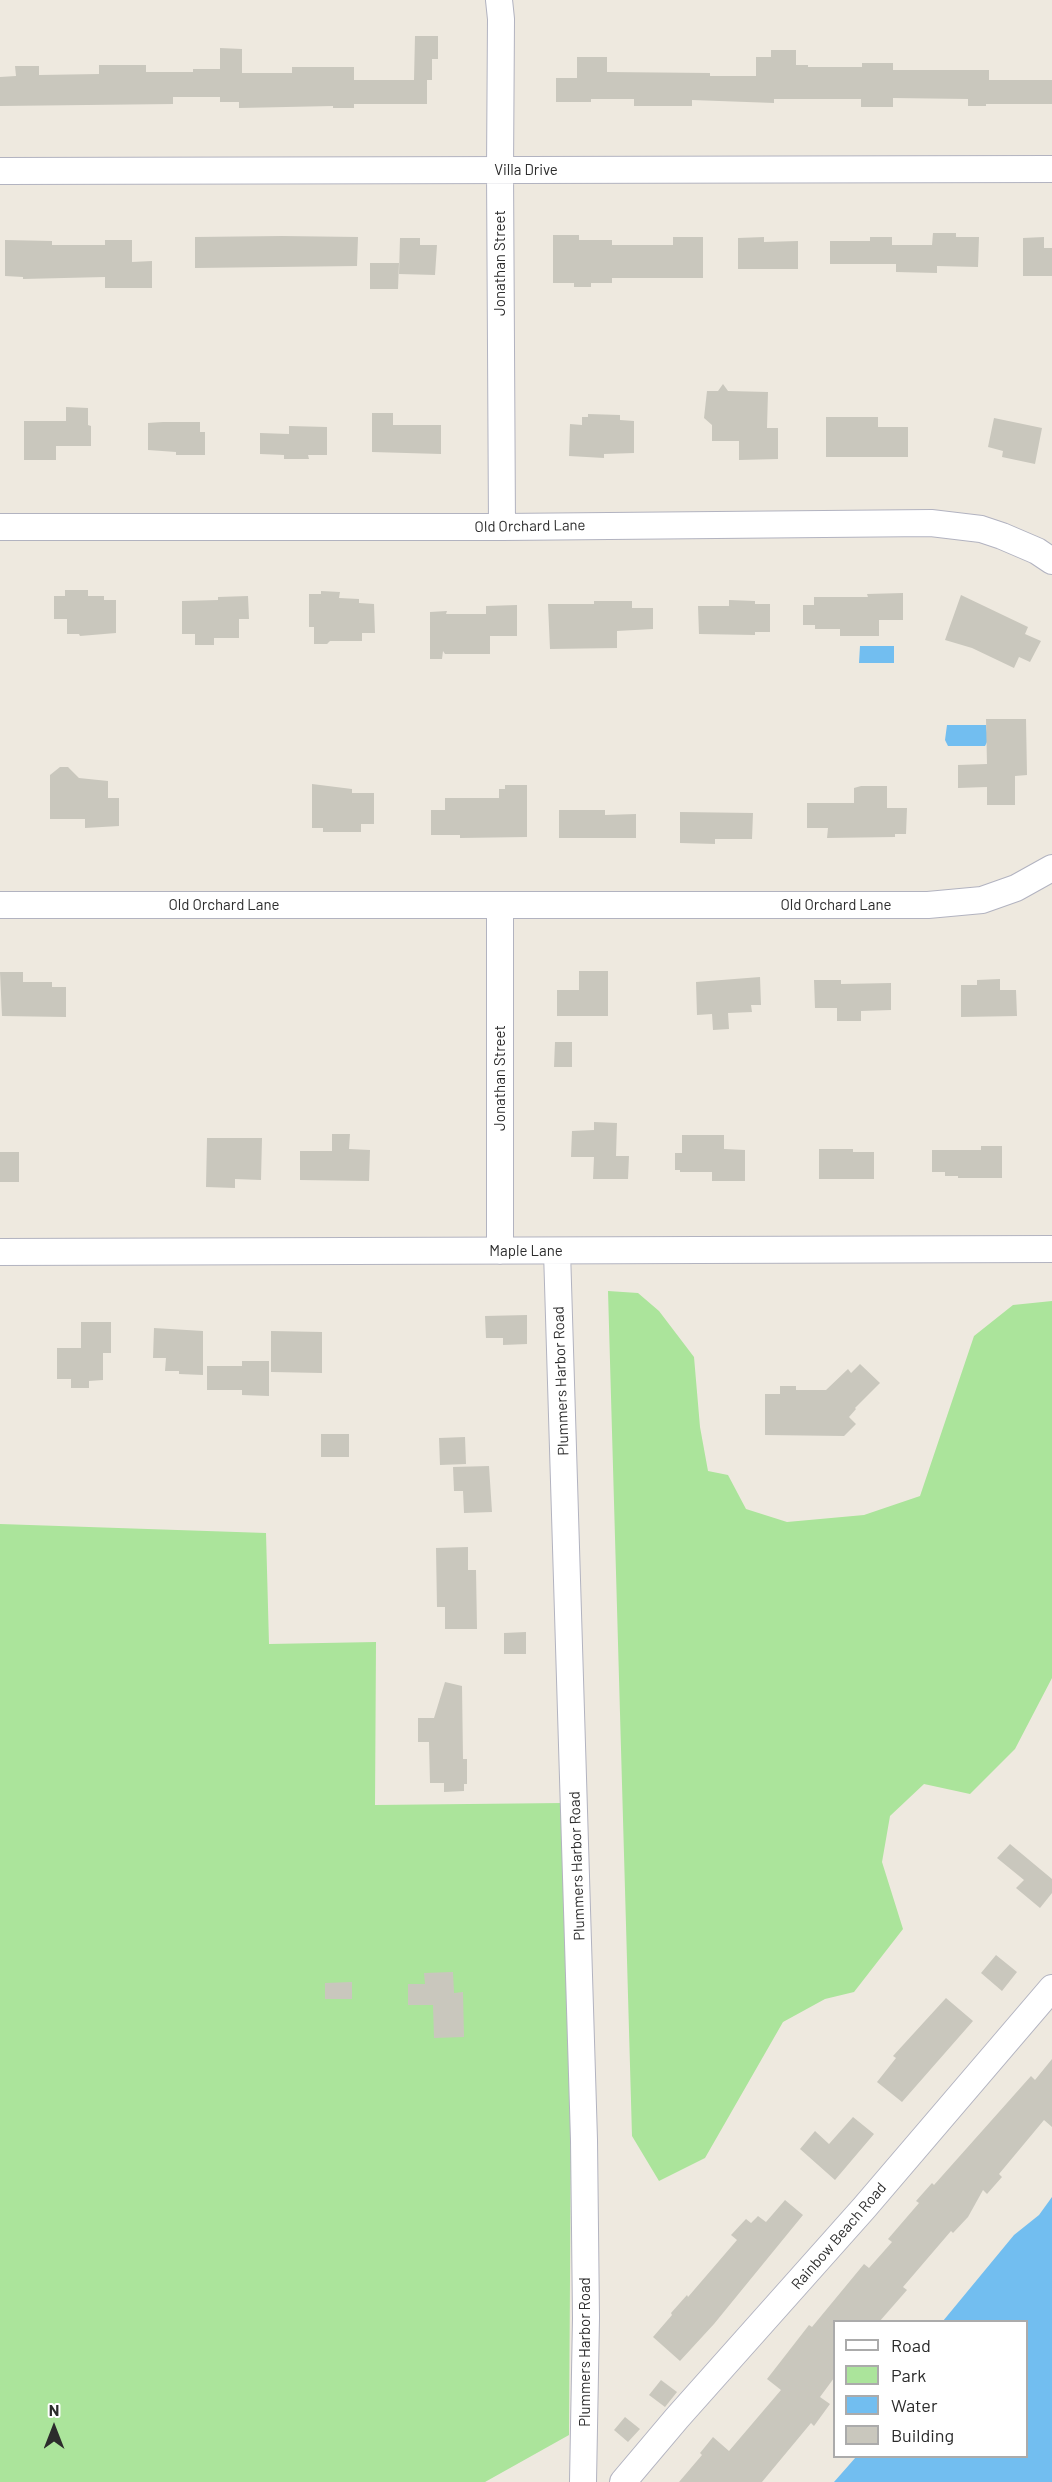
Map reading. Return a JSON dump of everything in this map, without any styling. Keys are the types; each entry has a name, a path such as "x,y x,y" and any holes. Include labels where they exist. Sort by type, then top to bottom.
{"street":[{"name":"Jonathan Street","path":"499,0 501,19 502,527"},
{"name":"Villa Drive","path":"0,171 1052,169"},
{"name":"Old Orchard Lane","path":"0,527 502,527 931,523 981,530 1002,536 1037,551 1052,561"},
{"name":"Old Orchard Lane","path":"0,905 939,905 982,900 999,895 1052,868"},
{"name":"Jonathan Street","path":"500,905 500,1251"},
{"name":"Maple Lane","path":"0,1252 1052,1249"},
{"name":"Plummers Harbor Road","path":"557,1251 584,2140 586,2318 583,2482"},
{"name":"Rainbow Beach Road","path":"623,2482 864,2208 1052,1988"}],"green space":[{"path":"608,1291 638,1293 659,1311 694,1357 700,1427 708,1471 728,1475 746,1509 787,1522 864,1515 920,1496 974,1336 1013,1305 1052,1301 1052,1678 1015,1749 970,1794 924,1784 890,1816 882,1862 903,1929 854,1992 825,1999 783,2022 705,2158 659,2181 632,2136"},
{"path":"0,1524 266,1533 269,1644 376,1642 375,1805 563,1803 571,2124 569,2435 485,2482 0,2482"}],"water":[{"path":"860,646 894,646 894,663 859,663"},
{"path":"947,725 986,725 988,740 985,746 948,746 945,740"},
{"path":"1052,2197 1052,2482 834,2482 855,2458 1028,2458 1028,2320 944,2320 1014,2235 1039,2215"}],"building":[{"path":"415,36 438,36 438,59 432,59 432,80 414,80"},
{"path":"220,48 242,49 242,73 292,73 292,67 354,67 354,80 427,80 427,104 354,104 354,108 333,108 333,106 239,108 239,102 220,102 220,97 173,97 173,104 0,106 0,77 16,76 15,66 39,66 39,75 99,74 99,65 146,65 146,72 193,72 193,69 220,69"},
{"path":"771,50 796,50 796,65 808,65 808,67 862,67 862,63 893,63 893,70 989,70 989,80 1052,80 1052,104 968,106 968,99 893,98 893,107 861,107 861,99 774,99 774,103 692,100 692,106 634,106 634,99 556,102 556,78 577,78 577,57 607,57 607,72 756,76 756,57 771,57"},
{"path":"933,233 956,233 956,237 979,237 978,267 937,266 937,273 896,272 896,264 830,264 830,241 870,241 870,237 892,237 892,245 932,245"},
{"path":"553,235 579,235 579,240 612,240 612,245 673,245 673,237 703,237 703,278 612,278 612,283 591,283 591,287 574,287 574,283 553,283"},
{"path":"195,237 358,237 357,266 195,268"},
{"path":"764,237 764,242 798,241 798,269 738,269 738,238"},
{"path":"1044,237 1044,248 1052,248 1052,276 1023,276 1023,238"},
{"path":"400,238 420,238 420,245 437,245 435,275 399,274"},
{"path":"5,240 52,241 52,245 105,245 105,240 132,240 132,262 152,261 152,288 105,288 105,277 23,279 23,277 5,276"},
{"path":"370,263 399,263 398,289 370,289"},
{"path":"723,384 728,391 768,392 767,428 778,428 778,459 739,460 739,441 712,441 712,425 704,418 707,391 718,391"},
{"path":"66,407 88,408 91,446 56,446 56,460 24,460 24,421 66,421"},
{"path":"372,413 393,413 393,425 441,425 441,454 372,452"},
{"path":"588,414 620,415 620,420 634,421 634,453 604,454 604,458 569,456 570,424 582,425 582,417 588,417"},
{"path":"826,417 878,417 878,427 908,427 908,457 826,457"},
{"path":"994,418 1042,428 1035,464 1002,457 1003,451 988,447"},
{"path":"200,422 200,432 205,432 205,455 176,455 176,452 148,450 148,423"},
{"path":"289,426 327,427 327,455 308,455 309,459 284,459 284,455 260,454 260,433 289,434"},
{"path":"65,590 88,590 88,596 104,596 104,600 116,600 116,633 80,636 79,634 67,634 67,619 54,619 54,596 65,596"},
{"path":"321,591 340,592 339,598 359,599 359,603 374,604 375,633 362,633 362,641 330,641 327,644 314,644 314,627 309,627 309,594 321,594"},
{"path":"903,593 903,620 879,620 879,636 840,636 840,629 815,629 815,625 803,625 803,605 814,605 814,597 868,597 867,594"},
{"path":"961,595 1028,627 1025,634 1041,641 1030,662 1019,657 1014,668 972,648 945,640"},
{"path":"248,596 249,619 239,619 239,638 214,638 214,645 195,645 195,634 182,634 182,601"},
{"path":"729,600 770,604 770,632 755,632 755,635 699,634 698,606 729,606"},
{"path":"594,601 632,601 632,608 653,608 653,629 617,631 617,648 550,649 548,604 594,604"},
{"path":"517,605 517,636 490,636 490,654 445,654 443,651 442,659 430,659 430,612 486,614 486,606"},
{"path":"986,719 1026,719 1027,775 1015,776 1015,805 987,805 987,787 958,788 958,765 987,764"},
{"path":"60,767 68,767 79,778 108,781 108,798 119,798 119,826 85,828 85,819 50,819 50,775"},
{"path":"312,784 352,789 352,793 374,793 374,824 361,824 361,832 323,832 323,828 312,828"},
{"path":"505,785 527,785 527,837 460,838 460,835 431,835 431,810 445,810 445,798 499,798 499,789 505,789"},
{"path":"887,786 887,808 907,808 906,834 895,834 895,837 827,838 828,828 807,828 807,803 854,803 854,788"},
{"path":"559,810 605,810 605,815 636,814 636,838 559,838"},
{"path":"680,812 753,813 752,839 715,839 715,844 680,843"},
{"path":"579,971 608,971 608,1016 557,1016 557,990 579,990"},
{"path":"0,972 23,972 23,982 52,982 52,987 66,987 66,1017 2,1016"},
{"path":"760,977 761,1005 751,1005 752,1012 728,1013 729,1029 713,1030 712,1014 697,1015 696,982"},
{"path":"1000,979 1000,990 1016,990 1017,1016 961,1017 961,985 977,985 977,980"},
{"path":"814,980 841,980 841,984 891,983 891,1010 861,1011 861,1021 837,1021 837,1008 815,1008"},
{"path":"555,1042 572,1042 572,1067 554,1067"},
{"path":"594,1122 617,1123 616,1156 629,1156 628,1179 593,1179 594,1157 571,1157 572,1131 594,1130"},
{"path":"332,1134 350,1134 349,1149 370,1150 369,1181 300,1180 300,1151 332,1151"},
{"path":"682,1135 724,1135 724,1149 745,1150 745,1181 712,1181 712,1172 675,1170 675,1153 682,1153"},
{"path":"207,1138 262,1138 261,1180 235,1179 235,1188 206,1187"},
{"path":"981,1146 1002,1146 1002,1178 958,1178 958,1176 945,1176 945,1172 932,1172 932,1150 981,1150"},
{"path":"819,1149 853,1149 853,1152 874,1152 874,1179 819,1179"},
{"path":"0,1152 19,1152 19,1182 0,1182"},
{"path":"527,1315 527,1344 503,1345 503,1338 486,1338 485,1316"},
{"path":"81,1322 111,1322 111,1353 103,1353 103,1380 89,1381 89,1388 71,1388 71,1379 57,1379 57,1348 81,1348"},
{"path":"154,1328 203,1331 203,1375 165,1371 166,1358 153,1358"},
{"path":"271,1331 322,1332 322,1373 271,1372"},
{"path":"242,1361 269,1361 269,1396 242,1395 242,1390 207,1390 207,1366 242,1366"},
{"path":"860,1364 880,1383 855,1408 849,1417 856,1424 844,1436 765,1435 765,1394 780,1394 780,1386 796,1386 796,1390 826,1390 848,1369 851,1373"},
{"path":"321,1434 349,1434 349,1457 321,1457"},
{"path":"465,1437 466,1464 440,1465 439,1438"},
{"path":"489,1466 492,1512 464,1513 463,1491 454,1491 453,1467"},
{"path":"468,1547 468,1570 476,1570 477,1629 445,1629 445,1607 437,1607 436,1548"},
{"path":"526,1632 526,1654 504,1654 504,1633"},
{"path":"445,1682 462,1686 463,1759 467,1759 467,1784 464,1784 464,1791 444,1792 444,1783 430,1783 429,1742 418,1742 418,1718 434,1718"},
{"path":"1010,1844 1052,1879 1052,1893 1040,1908 1016,1888 1024,1880 997,1858"},
{"path":"996,1955 1017,1972 1002,1991 981,1973"},
{"path":"453,1972 454,1993 463,1992 464,2037 434,2038 433,2005 408,2005 408,1984 425,1984 424,1973"},
{"path":"352,1982 352,1999 325,1999 325,1983"},
{"path":"946,1998 973,2021 902,2102 877,2082 896,2058 893,2056"},
{"path":"1052,2059 1052,2127 1044,2120 999,2174 1002,2177 987,2194 983,2190 968,2217 953,2233 951,2231 903,2287 907,2290 881,2320 833,2320 833,2379 820,2397 830,2404 814,2426 811,2423 762,2482 679,2482 702,2455 700,2453 713,2437 729,2451 781,2390 767,2379 809,2325 812,2327 864,2264 869,2268 892,2242 888,2239 919,2203 916,2201 932,2183 934,2185 1031,2076 1035,2080"},
{"path":"853,2117 874,2134 835,2180 800,2149 815,2131 829,2144"},
{"path":"785,2200 803,2215 714,2324 680,2361 653,2337 672,2315 671,2313 687,2295 688,2297 737,2240 731,2235 746,2219 751,2223 758,2216 766,2222"},
{"path":"661,2380 677,2392 665,2407 649,2395"},
{"path":"625,2417 640,2429 628,2442 614,2430"}]}
